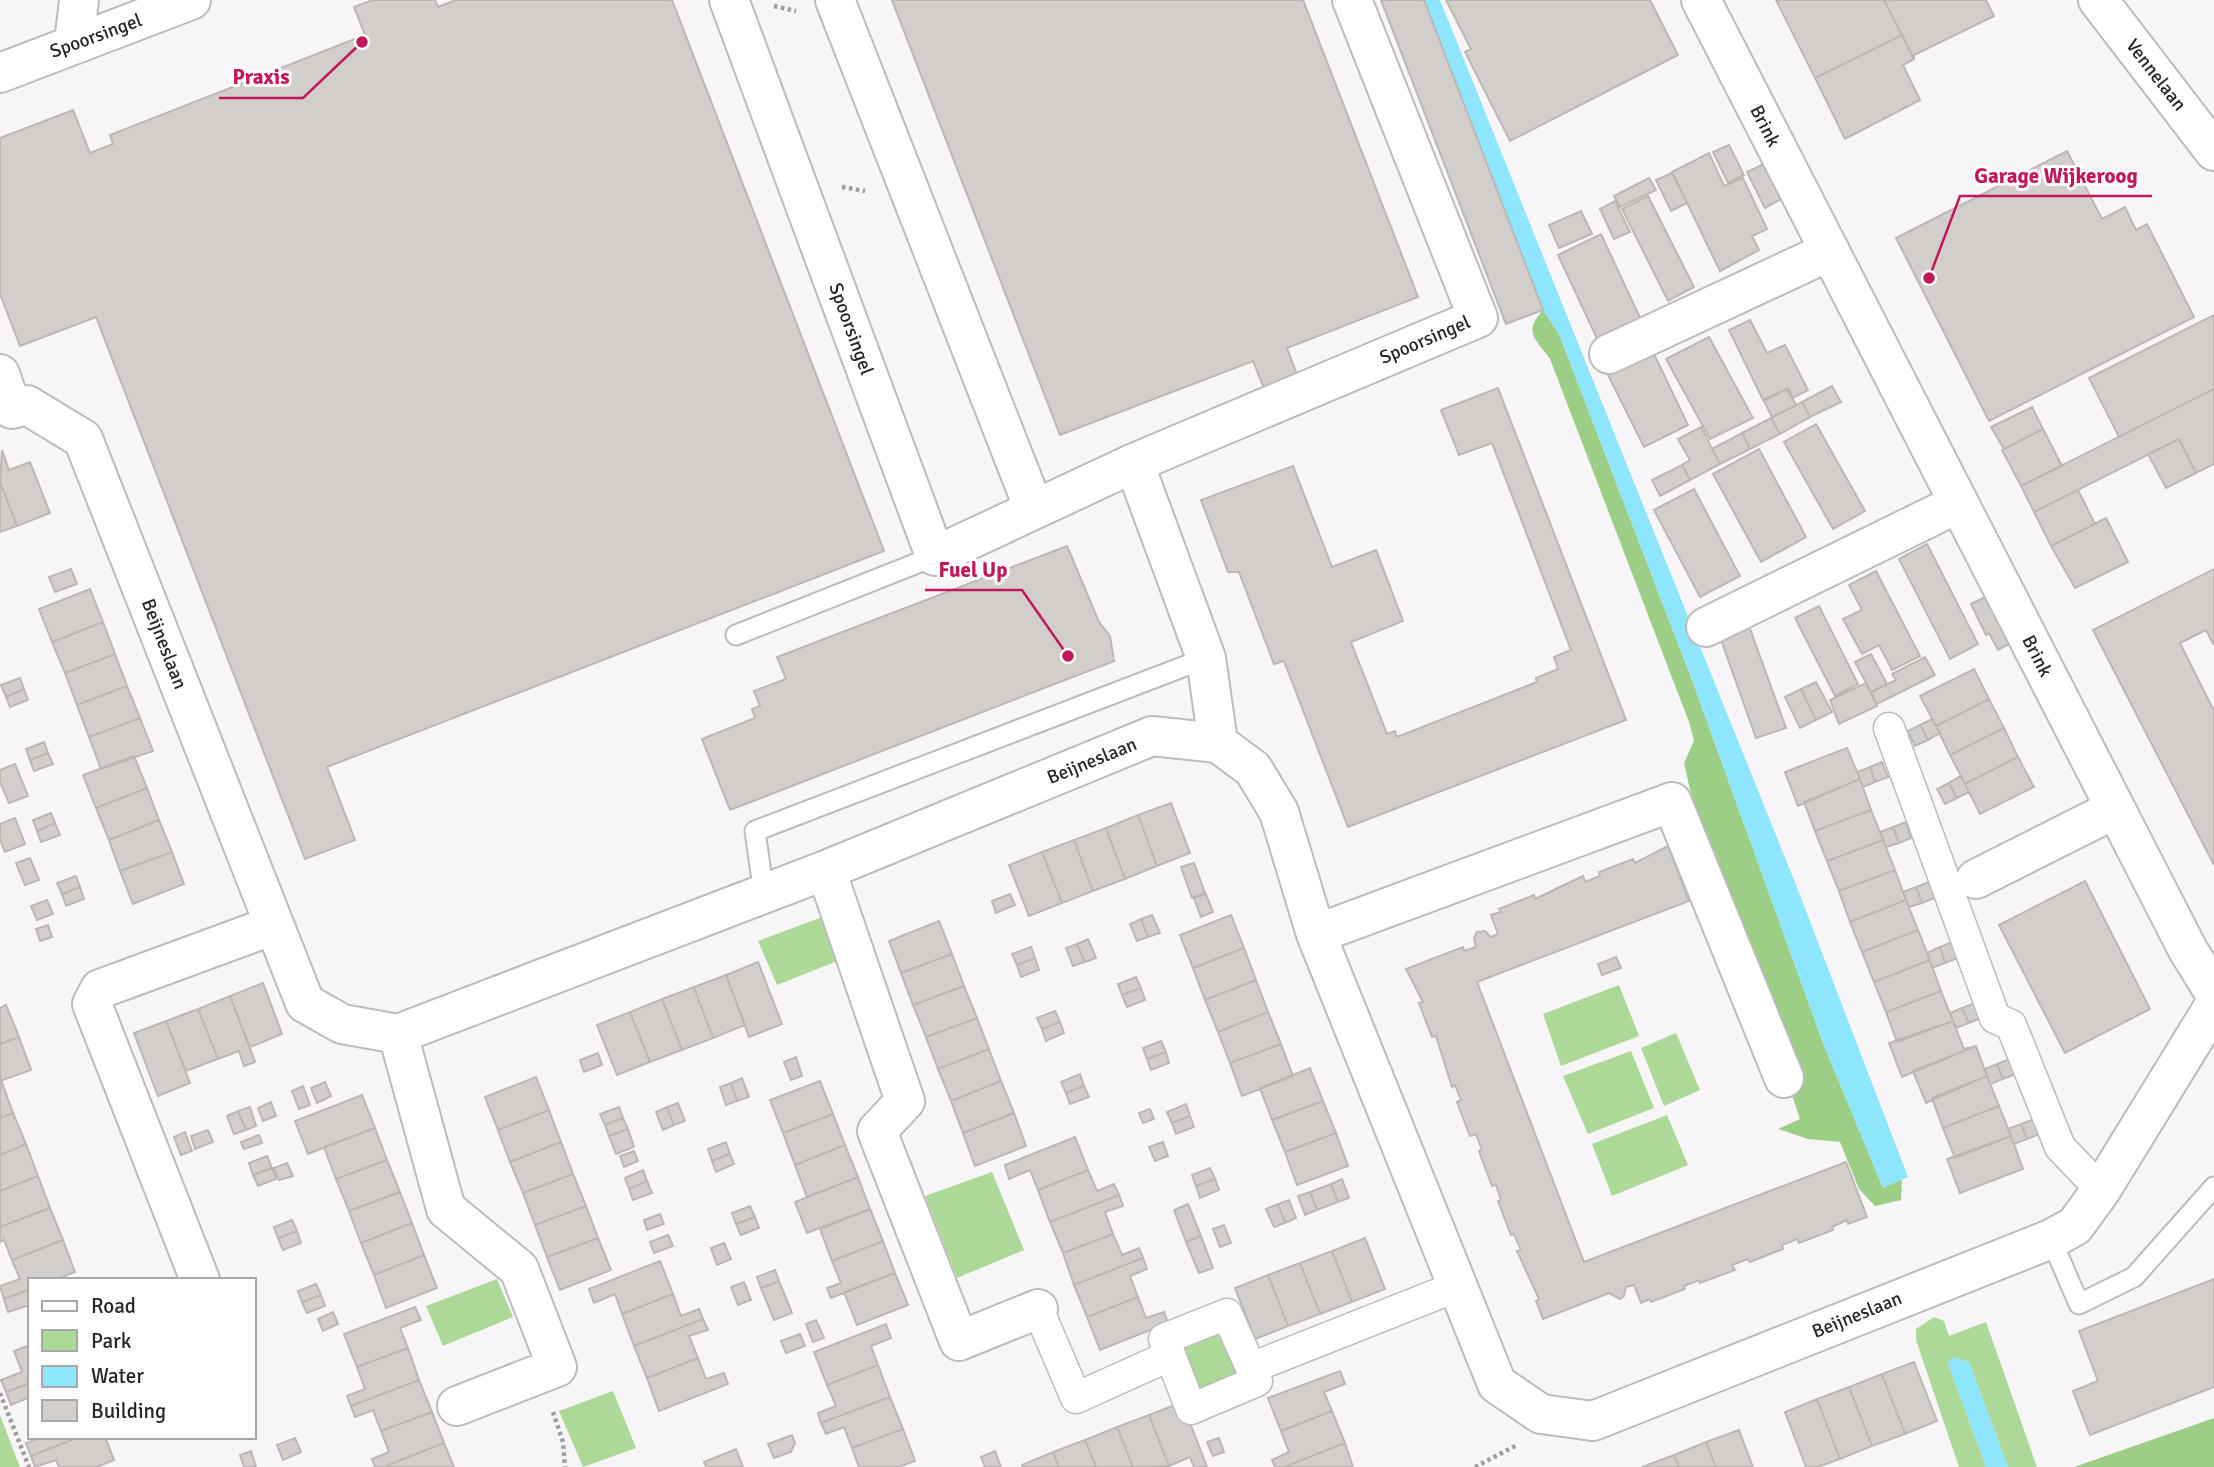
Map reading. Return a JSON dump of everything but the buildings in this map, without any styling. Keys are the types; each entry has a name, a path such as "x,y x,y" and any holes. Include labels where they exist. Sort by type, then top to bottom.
{"street":[{"path":"74,43 79,0"},
{"name":"Spoorsingel","path":"0,73 191,0"},
{"name":"Spoorsingel","path":"731,4 935,556 1134,463 1478,318 1352,0"},
{"name":"Brink","path":"1701,0 2115,809 2188,950 2214,992"},
{"name":"Vennelaan","path":"2098,0 2214,151"},
{"path":"836,4 1034,509"},
{"path":"1609,354 1830,251"},
{"name":"Beijneslaan","path":"4,399 27,405 83,439 305,1003 342,1024 398,1034 826,870 1152,736 1218,743 1253,768 1279,812 1316,934 1497,1384 1541,1414 1593,1421 2051,1239 2075,1226 2209,1026"},
{"path":"1134,463 1206,658 1218,743"},
{"path":"1706,627 1959,503"},
{"path":"1889,728 1963,885 1995,1017 2011,1026 2060,1147 2101,1190"},
{"path":"1316,934 1672,802 1784,1078"},
{"path":"1963,885 2115,809"},
{"path":"826,870 905,1101 877,1131 959,1341 1038,1309 1076,1398 1169,1356"},
{"path":"199,1278 92,1004 100,989 274,925"},
{"path":"398,1034 446,1209 519,1269 557,1367 457,1406"},
{"path":"1251,1368 1458,1286"},
{"path":"1227,1314 1251,1368 1257,1381 1191,1409 1164,1339 1227,1314"}],"lane":[{"path":"736,635 935,556"},
{"path":"764,894 755,831 1206,658"},
{"path":"2051,1239 2079,1304 2134,1277 2214,1187"}],"path":[{"path":"731,4 751,2 814,15 836,4"},
{"path":"800,190 822,184 887,194 906,188"},
{"path":"541,1374 563,1441 565,1467"},
{"path":"0,1393 29,1467"}],"green space":[{"path":"1543,310 1559,334 1692,680 1823,1043 1883,1188 1902,1179 1901,1200 1875,1206 1859,1189 1840,1142 1808,1139 1778,1129 1800,1119 1693,803 1684,763 1694,741 1689,722 1550,359 1533,335 1534,324"},
{"path":"822,917 840,960 777,985 758,941"},
{"path":"1619,985 1639,1036 1561,1066 1543,1014"},
{"path":"1676,1033 1700,1090 1664,1106 1641,1048"},
{"path":"1631,1051 1654,1108 1588,1134 1563,1076"},
{"path":"1667,1115 1688,1165 1612,1196 1592,1144"},
{"path":"992,1172 1024,1250 957,1278 925,1196"},
{"path":"497,1279 513,1317 443,1346 426,1306"},
{"path":"1934,1317 1944,1321 1949,1336 1986,1322 2037,1467 2008,1467 1969,1362 1948,1363 1986,1467 1959,1467 1916,1340 1916,1329"},
{"path":"1225,1324 1248,1378 1194,1400 1172,1343"},
{"path":"613,1391 636,1448 583,1467 559,1411"},
{"path":"0,1415 20,1467 0,1467"},
{"path":"2214,1418 2214,1467 2074,1467"}],"water":[{"path":"1424,0 1440,0 1798,890 1908,1177 1883,1188 1823,1043 1692,680 1559,334 1543,310"},
{"path":"1952,1357 1969,1362 2008,1467 1986,1467 1948,1363"}],"place":[{"name":"Praxis","path":"362,42"},
{"name":"Garage Wijkeroog","path":"1929,278"},
{"name":"Fuel Up","path":"1068,656"}]}
